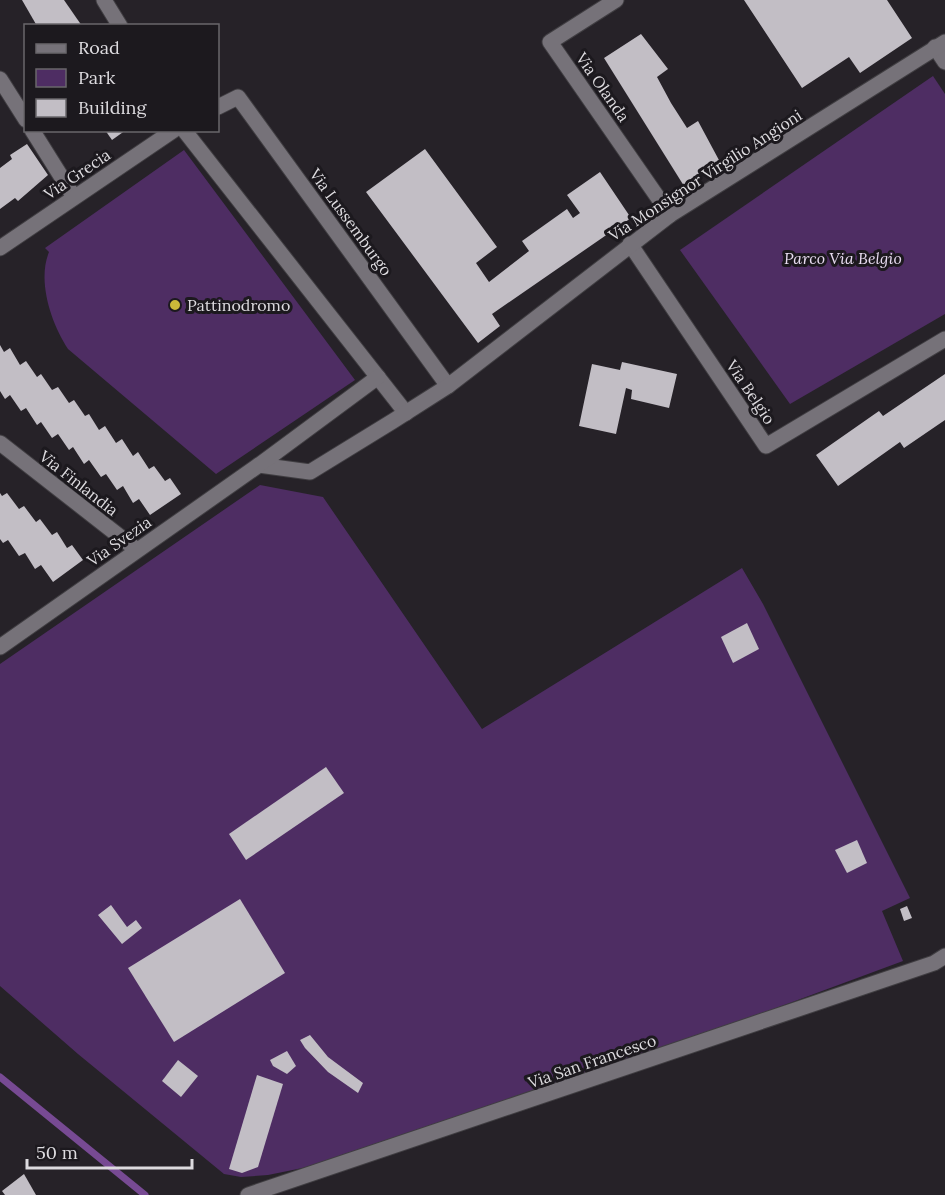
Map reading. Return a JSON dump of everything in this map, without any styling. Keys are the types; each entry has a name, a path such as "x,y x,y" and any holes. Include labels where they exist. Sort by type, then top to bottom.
{"street":[{"path":"104,0 119,24"},
{"name":"Via Olanda","path":"616,0 550,42 670,215"},
{"path":"940,44 945,62"},
{"name":"Via Monsignor Virgilio Angioni","path":"406,413 448,386 670,215 940,44"},
{"path":"0,79 24,117"},
{"name":"Via Lussemburgo","path":"219,106 238,97 448,386"},
{"path":"33,132 74,197"},
{"name":"Via Grecia","path":"0,248 171,132"},
{"path":"186,132 406,413 310,472 259,465"},
{"name":"Via Belgio","path":"630,244 766,446 945,339"},
{"name":"Via Svezia","path":"0,647 259,465 378,377"},
{"name":"Via Finlandia","path":"0,443 137,550"},
{"name":"Via San Francesco","path":"248,1195 550,1095 934,963 945,956"}],"green space":[{"name":"Parco Via Belgio","path":"933,76 945,94 945,314 790,404 680,250"},
{"name":"Pattinodromo","path":"184,150 355,380 216,474 68,349 51,315 45,289 46,263 49,252 45,248"},
{"path":"260,485 323,497 482,729 742,568 763,604 910,898 882,911 903,961 568,1085 342,1160 268,1175 241,1177 224,1174 78,1054 0,986 0,664"}],"building":[{"path":"22,0 64,0 81,24 36,24"},
{"path":"744,0 887,0 912,38 860,73 849,57 802,88"},
{"path":"641,34 668,69 657,77 671,103 687,128 698,121 720,162 684,186 604,58"},
{"path":"106,132 123,132 112,140"},
{"path":"27,144 48,175 18,201 15,198 0,209 0,168 12,159 10,155"},
{"path":"425,149 497,247 476,263 489,282 529,251 522,241 567,209 573,218 580,213 567,195 600,172 631,218 492,314 500,326 478,343 366,192"},
{"path":"0,345 4,352 10,348 20,365 26,361 37,377 41,374 52,390 58,387 69,403 74,400 85,416 89,414 99,430 105,426 116,443 122,439 133,456 138,452 149,469 154,466 165,481 170,478 181,494 150,515 139,499 133,503 123,486 117,490 106,474 101,477 89,460 84,464 73,447 69,450 58,434 52,438 41,422 37,425 26,408 21,411 10,395 5,399 0,391"},
{"path":"622,362 677,374 669,408 631,399 632,390 626,388 616,434 579,426 592,364 620,370"},
{"path":"945,374 945,420 904,448 900,442 838,486 816,455 879,411 883,416"},
{"path":"0,493 2,496 7,493 19,509 24,506 36,522 40,519 52,535 57,532 67,548 72,545 83,560 53,582 41,565 35,569 25,553 19,556 8,540 3,543 0,539"},
{"path":"747,623 759,649 733,663 721,637"},
{"path":"326,767 344,793 246,860 229,834"},
{"path":"857,840 867,863 847,873 835,850"},
{"path":"240,899 285,973 174,1042 128,968"},
{"path":"111,905 127,927 136,920 142,928 122,944 98,915"},
{"path":"907,906 912,918 904,921 900,909"},
{"path":"310,1035 328,1057 363,1083 358,1093 328,1072 305,1048 300,1040"},
{"path":"287,1051 296,1066 287,1074 273,1066 270,1060"},
{"path":"178,1060 198,1076 181,1097 162,1081"},
{"path":"257,1075 283,1084 258,1167 242,1173 229,1169"},
{"path":"24,1174 36,1195 5,1195 2,1191"}],"waterway":[{"path":"0,1077 145,1195"}],"place":[{"name":"Pattinodromo","path":"175,305"}]}
